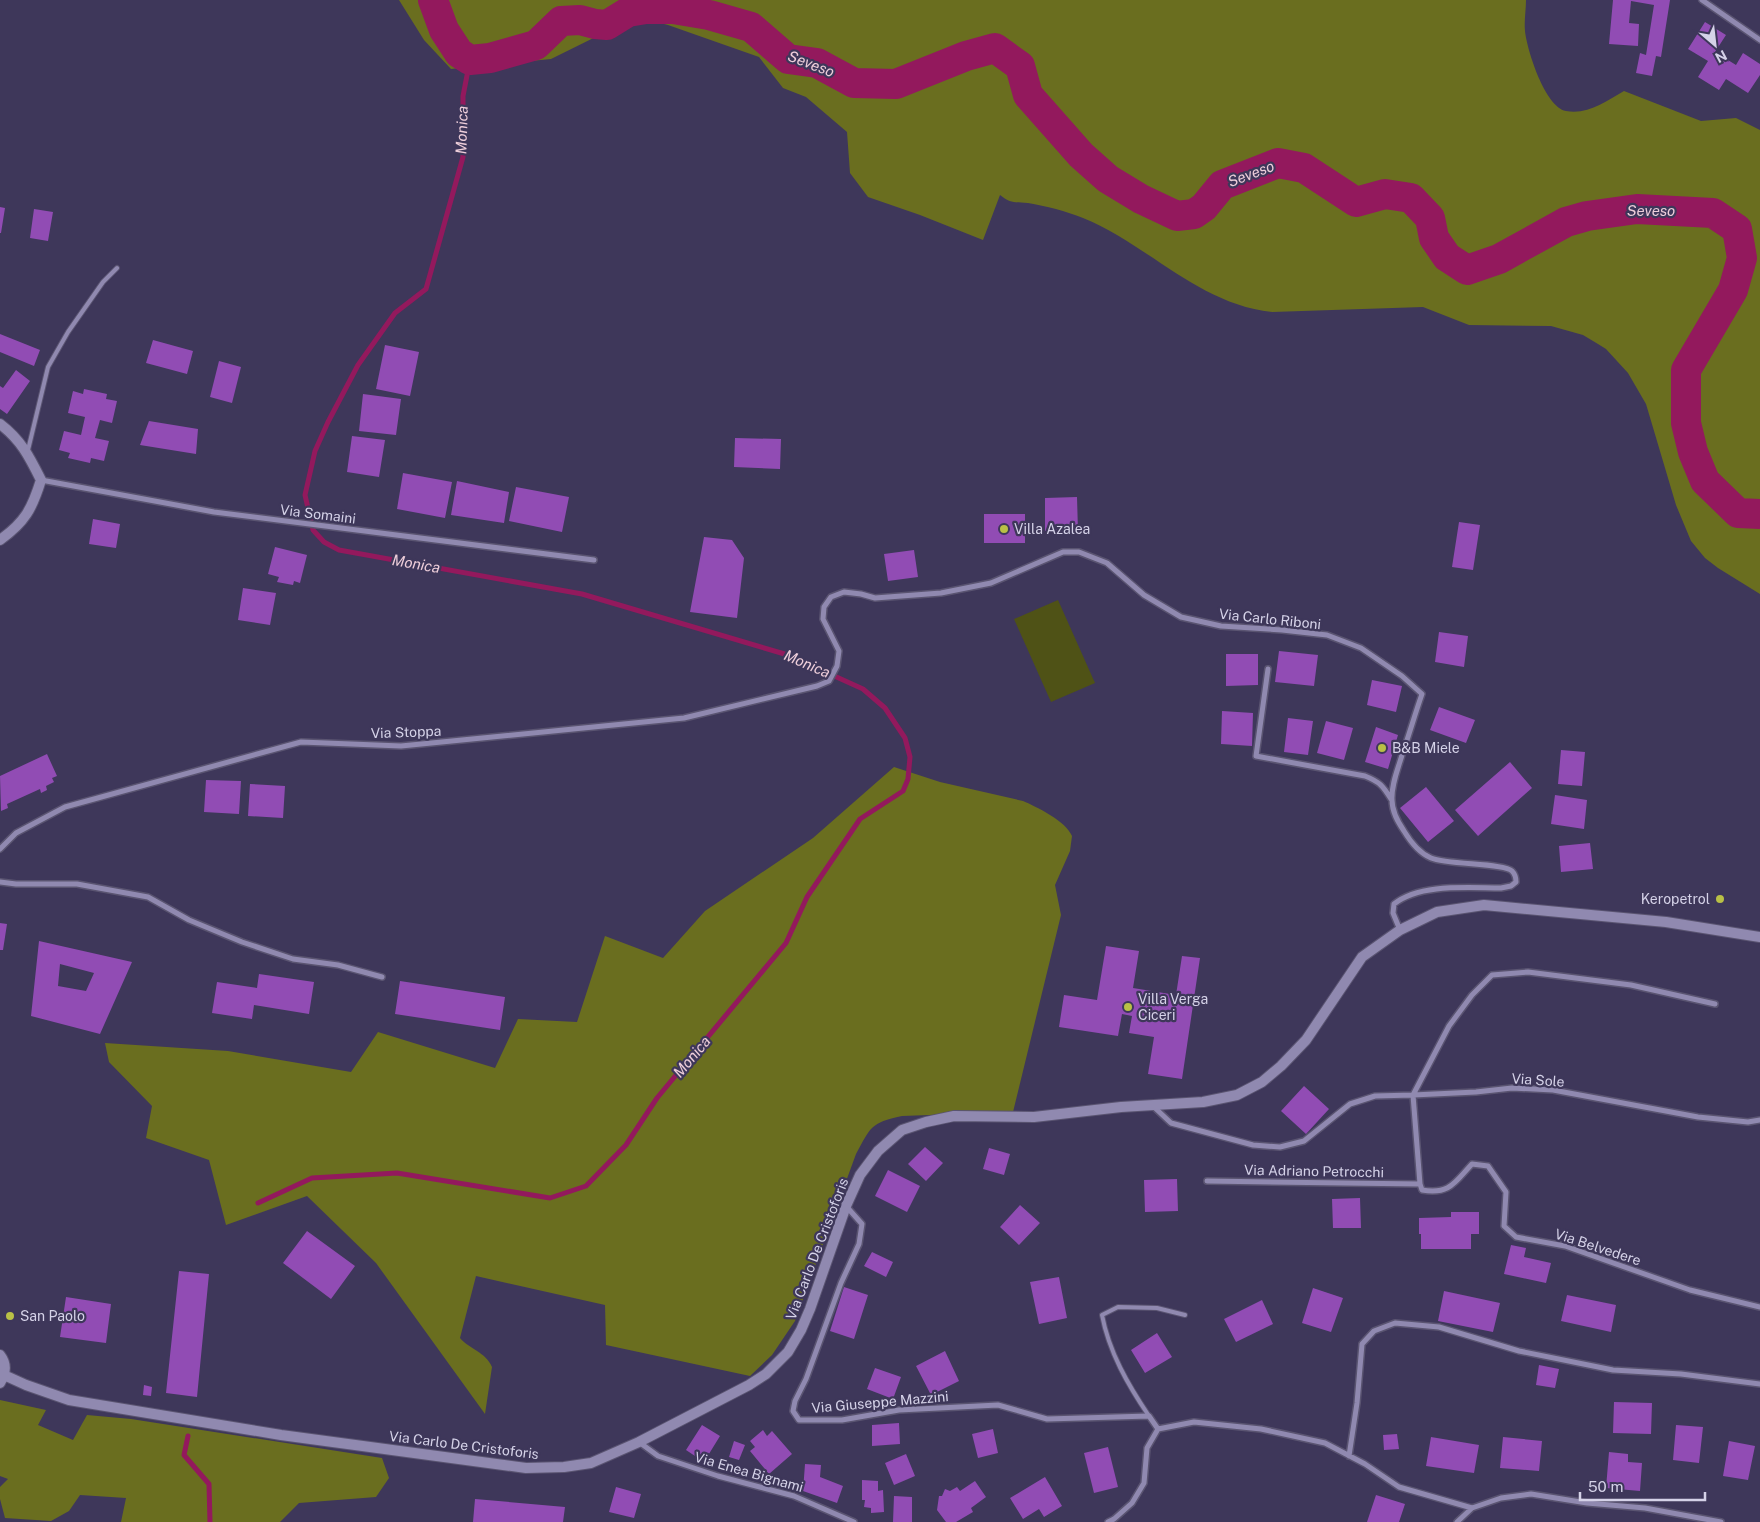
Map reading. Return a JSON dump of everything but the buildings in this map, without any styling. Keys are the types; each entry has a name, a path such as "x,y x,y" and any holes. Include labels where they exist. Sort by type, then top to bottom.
{"main road":[{"path":"0,424 13,434 27,452 41,480 30,510 12,531 0,540"},
{"name":"Via Carlo De Cristoforis","path":"2,1379 69,1400 281,1436 526,1468 564,1467 591,1463 639,1442 750,1385 766,1374 788,1352 801,1330 810,1309 846,1206 860,1175 878,1151 902,1130 954,1116 1034,1117 1121,1107 1204,1102 1237,1095 1262,1082 1281,1066 1306,1040 1362,958 1400,930 1437,912 1484,905 1666,922 1760,936"},
{"path":"0,1355 4,1362 2,1379"}],"street":[{"path":"1702,0 1760,40"},
{"name":"Via Somaini","path":"41,480 214,512 594,560"},
{"name":"Via Carlo Riboni","path":"829,681 837,666 839,651 823,619 824,607 831,597 844,592 875,598 941,593 991,583 1063,552 1079,552 1107,563 1144,595 1181,617 1221,626 1327,635 1361,648 1402,676 1422,694 1396,775 1392,800"},
{"path":"1268,669 1256,756 1365,776 1377,781 1384,787 1392,800 1396,818 1407,836 1428,857 1442,862 1504,867 1512,870 1515,876 1516,882 1511,886 1501,888 1436,890 1415,893 1402,898 1394,904 1393,914 1400,930"},
{"name":"Via Stoppa","path":"0,849 16,833 65,807 301,742 401,746 684,718 817,686 829,681"},
{"path":"0,882 16,884 76,884 148,897 189,920 292,959 338,965 382,977"},
{"path":"1420,1184 1413,1095 1449,1026 1472,995 1492,975 1528,972 1631,985 1715,1004"},
{"name":"Via Sole","path":"1413,1095 1512,1088 1553,1090 1698,1117 1748,1122 1760,1120"},
{"path":"1152,1105 1171,1123 1253,1145 1280,1147 1304,1141 1350,1104 1376,1096 1413,1095"},
{"name":"Via Belvedere","path":"1420,1184 1422,1190 1436,1192 1455,1184 1472,1164 1488,1166 1506,1192 1504,1226 1516,1237 1565,1246 1690,1290 1760,1307"},
{"name":"Via Adriano Petrocchi","path":"1207,1181 1420,1184"},
{"name":"Via Giuseppe Mazzini","path":"846,1206 862,1224 860,1244 841,1284 806,1379 795,1400 793,1411 799,1420 842,1420 899,1410 998,1405 1047,1419 1149,1416"},
{"path":"1349,1456 1362,1344 1374,1331 1395,1323 1439,1327 1519,1351 1613,1370 1681,1374 1760,1384"},
{"path":"1149,1416 1158,1429"},
{"path":"1108,1522 1132,1503 1144,1483 1147,1448 1158,1429 1194,1422 1260,1429 1325,1443 1365,1464 1399,1487 1472,1508"},
{"name":"Via Enea Bignami","path":"639,1442 658,1456 718,1476 794,1496 854,1522"},
{"path":"1457,1522 1472,1508 1501,1498 1531,1494 1645,1508 1721,1522"}],"lane":[{"path":"27,452 48,367 68,332 103,282 117,268"},
{"path":"1149,1416 1129,1386 1106,1335 1102,1315 1118,1307 1157,1308 1185,1315"}],"shaded area":[{"path":"399,0 1526,0 1525,31 1529,51 1544,89 1558,107 1566,111 1582,111 1604,103 1624,91 1701,121 1736,118 1760,130 1760,594 1718,568 1705,558 1691,541 1676,505 1646,404 1628,373 1606,349 1583,335 1551,326 1469,325 1423,307 1272,312 1245,307 1197,286 1107,229 1083,218 1049,207 1010,201 1000,195 983,240 868,197 850,173 847,132 806,97 783,88 759,57 668,25 636,17 551,59 451,69 424,40"},
{"path":"1058,600 1095,683 1051,702 1014,619"},
{"path":"894,767 940,782 1023,801 1050,815 1064,825 1072,836 1070,851 1055,885 1061,915 1013,1112 902,1116 883,1121 869,1132 856,1154 795,1321 772,1355 750,1376 606,1345 605,1305 476,1276 460,1338 482,1354 492,1367 485,1414 376,1263 307,1196 226,1225 209,1160 146,1138 152,1106 109,1062 105,1043 228,1051 351,1072 378,1032 495,1068 518,1019 577,1022 605,936 663,958 705,911 813,838"},
{"path":"0,1400 46,1410 38,1425 73,1440 87,1415 131,1419 382,1458 389,1478 376,1497 299,1503 280,1522 121,1522 126,1498 80,1495 69,1511 51,1521 5,1518 0,1499 0,1487 8,1479 0,1476"}],"waterway":[{"name":"Seveso","path":"433,0 444,30 459,53 470,60 490,58 536,45 561,21 580,20 607,25 628,12 646,9 673,9 709,15 751,27 788,59 817,63 854,83 896,84 966,56 995,48 1020,66 1028,95 1081,155 1108,179 1141,199 1177,216 1194,214 1204,207 1222,185 1278,163 1304,168 1356,202 1385,194 1411,198 1430,218 1434,238 1447,257 1467,270 1499,259 1566,222 1587,216 1637,209 1713,213 1737,229 1742,258 1733,290 1686,370 1686,423 1693,452 1705,481 1738,513 1760,514"},
{"name":"Monica","path":"258,1203 312,1178 397,1173 550,1198 586,1186 626,1145 657,1098 786,943 807,897 860,819 903,791 908,779 910,757 905,738 885,708 863,689 788,655 582,594 339,550 324,542 313,530 305,495 315,451 328,422 358,365 395,313 426,289 463,157 463,96 470,60"},
{"path":"188,1436 184,1455 209,1484 210,1522"}],"place":[{"name":"Villa Azalea","path":"1004,529"},
{"name":"B&B Miele","path":"1382,748"},
{"name":"Keropetrol","path":"1720,899"},
{"name":"Villa Verga Ciceri","path":"1128,1007"},
{"name":"San Paolo","path":"10,1316"}]}
